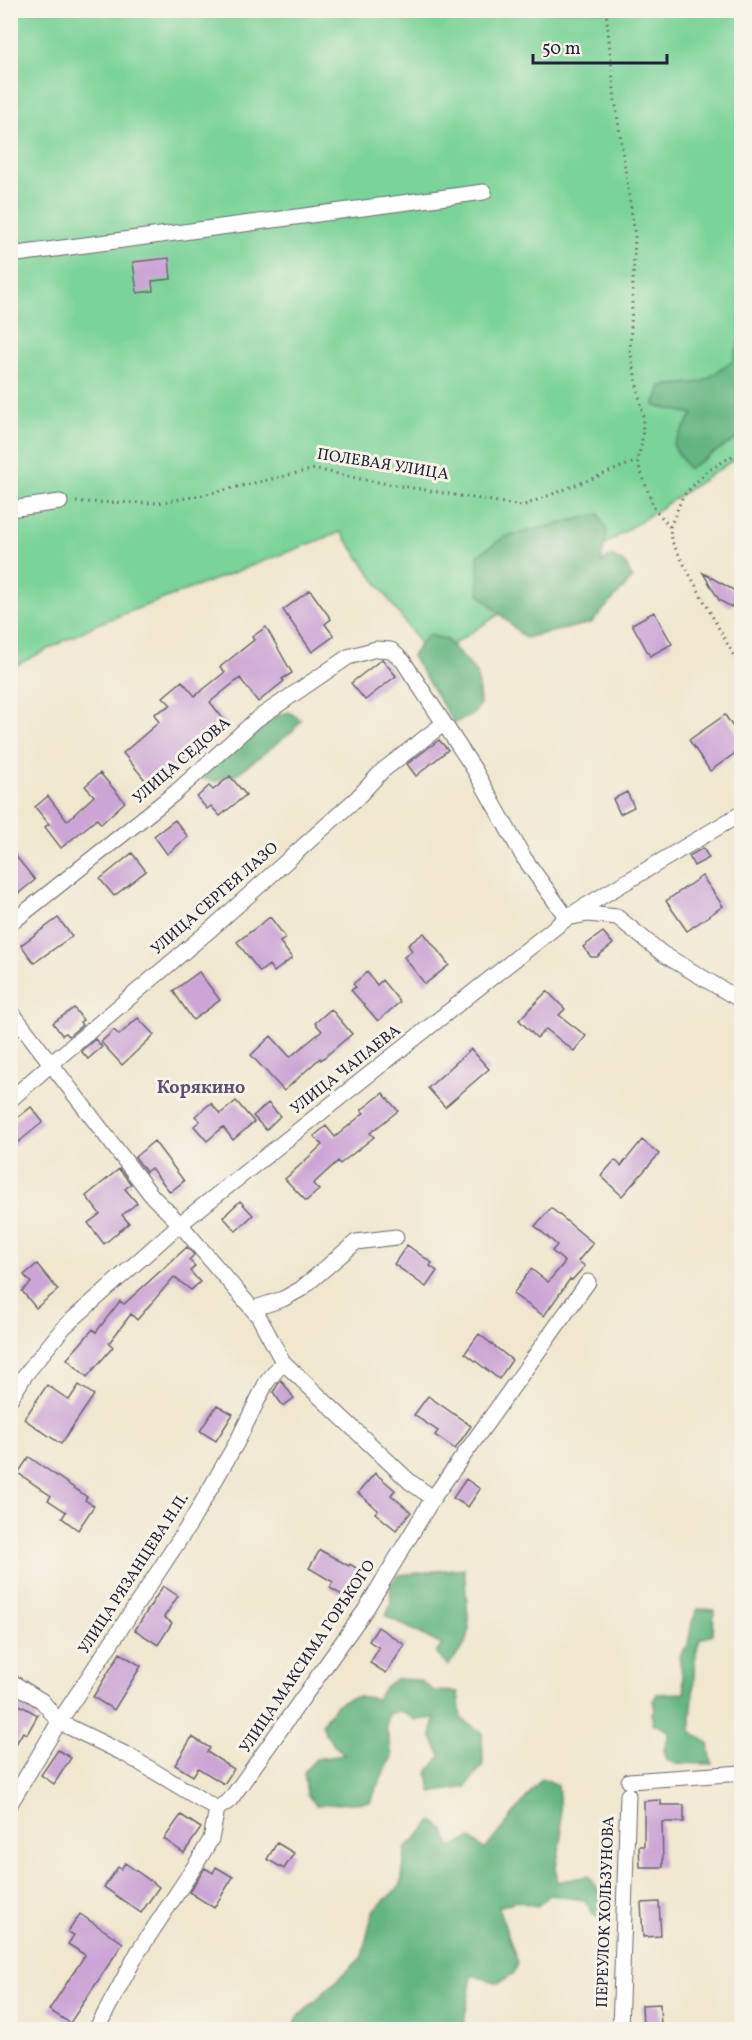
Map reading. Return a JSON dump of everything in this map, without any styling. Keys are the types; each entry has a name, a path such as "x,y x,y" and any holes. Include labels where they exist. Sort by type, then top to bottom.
{"street":[{"path":"10,255 484,192"},
{"path":"10,509 60,502"},
{"name":"УЛИЦА СЕДОВА","path":"10,924 177,792 258,719 348,657 376,649 391,650 403,661 443,724"},
{"path":"443,724 474,769 524,858 567,918 588,914 617,917 663,954 741,1001"},
{"name":"УЛИЦА СЕРГЕЯ ЛАЗО","path":"10,1100 211,929 357,798 382,771 443,724"},
{"name":"УЛИЦА ЧАПАЕВА","path":"10,1399 25,1375 64,1328 180,1224 567,918 741,813"},
{"path":"10,1010 152,1196 180,1224 259,1317 283,1362 410,1482 433,1498"},
{"path":"252,1309 283,1299 301,1289 356,1242 396,1237"},
{"name":"УЛИЦА МАКСИМА ГОРЬКОГО","path":"217,1809 230,1800 366,1609 433,1498 588,1282"},
{"name":"УЛИЦА РЯЗАНЦЕВА Н.П.","path":"10,1804 59,1722 191,1522 237,1442 267,1383 283,1362"},
{"path":"10,1681 42,1701 59,1722 127,1755 217,1809 211,1839 138,1952 96,2030"},
{"name":"ПЕРЕУЛОК ХОЛЬЗУНОВА","path":"620,2030 628,1788 741,1773"}],"path":[{"path":"606,10 615,100 635,236 630,350 643,416 642,443 637,461 654,507 670,527"},
{"path":"741,450 706,472 683,496 670,527 671,540 741,671"},
{"name":"ПОЛЕВАЯ УЛИЦА","path":"60,502 158,503 209,494 315,469 365,480 522,506 637,461"}],"green space":[{"path":"11,11 741,11 741,455 431,659 341,532 97,624 11,668"},
{"path":"741,337 741,436 688,469 673,445 693,414 654,406 661,386 702,382 733,361"},
{"path":"599,514 607,532 601,562 612,556 626,564 632,579 591,623 525,638 479,594 478,555 504,537"},
{"path":"427,635 446,639 477,673 480,703 474,714 454,723 412,656"},
{"path":"289,712 301,720 293,731 234,776 230,774 216,782 204,779 204,773 263,720"},
{"path":"464,1568 469,1630 464,1646 448,1666 436,1654 442,1645 386,1616 391,1603 390,1585 399,1575"},
{"path":"698,1609 714,1610 713,1635 700,1639 698,1646 691,1731 708,1743 712,1764 673,1763 667,1760 664,1749 670,1732 653,1723 652,1713 655,1709 653,1701 657,1694 685,1693 679,1656 688,1645 692,1622"},
{"path":"396,1679 419,1680 434,1691 458,1692 461,1718 482,1733 483,1764 466,1787 431,1793 428,1772 441,1756 431,1736 435,1718 415,1720 404,1712 388,1713 386,1727 392,1756 370,1802 316,1805 307,1794 304,1772 316,1759 344,1755 326,1735 322,1724 333,1709 344,1700 358,1697 376,1699 386,1686"},
{"path":"542,1778 558,1785 562,1836 556,1866 557,1882 589,1876 605,1903 605,1922 595,1916 584,1900 550,1895 537,1906 516,1901 498,1907 518,1963 514,1973 498,1983 472,1975 463,2029 292,2029 298,2017 362,1957 373,1911 401,1885 406,1848 433,1821 445,1831 450,1847 471,1838 485,1850"}],"building":[{"path":"169,258 171,279 152,281 153,291 137,293 133,262"},
{"path":"703,573 739,593 731,607 719,600"},
{"path":"310,590 331,619 325,624 334,636 312,652 283,610"},
{"path":"654,612 672,644 650,656 632,624"},
{"path":"266,627 292,673 282,679 284,681 258,702 240,678 210,702 229,726 205,744 203,741 150,786 123,753 159,722 154,714 171,705 163,697 182,681 195,696 225,672 220,667 254,640 252,637"},
{"path":"382,659 396,676 365,700 351,683"},
{"path":"725,715 741,739 741,749 710,771 689,740"},
{"path":"439,740 448,750 416,776 407,764"},
{"path":"100,773 125,802 101,824 97,819 61,848 45,827 49,824 35,807 48,796 67,821 94,796 85,786"},
{"path":"230,776 246,795 220,816 211,806 207,809 197,797 209,786 213,790"},
{"path":"627,792 634,807 620,814 613,799"},
{"path":"175,820 188,837 167,854 154,836"},
{"path":"703,848 709,858 694,866 689,856"},
{"path":"10,849 35,880 10,900"},
{"path":"132,853 146,871 114,896 100,879"},
{"path":"702,876 723,906 687,931 666,901"},
{"path":"270,917 286,938 280,942 292,958 274,972 269,965 260,972 237,942"},
{"path":"58,918 72,936 34,963 21,945"},
{"path":"603,932 613,944 597,957 591,957 583,947"},
{"path":"424,933 449,965 425,984 404,957 412,951 408,945"},
{"path":"199,972 220,1000 193,1020 173,991"},
{"path":"367,972 377,985 382,980 400,1002 378,1021 351,990 356,987 353,984"},
{"path":"547,991 565,1009 559,1015 586,1036 574,1051 546,1029 537,1038 519,1020"},
{"path":"74,1008 83,1020 80,1022 82,1025 69,1036 66,1033 62,1035 53,1023"},
{"path":"331,1009 352,1034 321,1060 320,1058 284,1091 251,1055 271,1036 290,1057 322,1031 315,1023"},
{"path":"138,1018 154,1035 122,1065 101,1042 114,1030 119,1035"},
{"path":"95,1039 102,1047 88,1059 81,1051"},
{"path":"471,1049 489,1069 445,1107 428,1088"},
{"path":"383,1093 398,1111 370,1133 374,1137 340,1164 338,1161 313,1184 319,1190 306,1201 285,1179 322,1145 314,1136 326,1126 335,1137 364,1113 361,1110"},
{"path":"236,1101 254,1122 233,1140 223,1127 207,1141 194,1126 200,1121 195,1116 211,1103 220,1114"},
{"path":"268,1103 280,1116 266,1130 253,1116"},
{"path":"31,1107 43,1122 10,1149 10,1124"},
{"path":"642,1140 659,1154 622,1196 601,1176 615,1160 621,1166"},
{"path":"154,1141 184,1181 170,1192 151,1168 146,1172 135,1157"},
{"path":"119,1169 131,1184 125,1189 137,1203 122,1215 129,1223 104,1244 88,1223 100,1214 86,1196"},
{"path":"240,1201 253,1215 236,1231 223,1217"},
{"path":"551,1208 593,1243 578,1261 585,1266 572,1280 570,1279 544,1316 513,1294 531,1269 548,1282 565,1262 552,1251 557,1245 535,1226"},
{"path":"407,1245 432,1263 430,1266 437,1271 426,1287 394,1264"},
{"path":"187,1247 194,1255 189,1260 195,1266 190,1271 200,1282 191,1290 174,1277 137,1320 131,1314 109,1343 113,1347 87,1377 67,1359 93,1329 96,1332 120,1301 124,1304"},
{"path":"37,1264 58,1290 36,1308 22,1291 31,1283 24,1275"},
{"path":"479,1334 512,1360 499,1379 465,1353"},
{"path":"281,1380 294,1398 283,1406 273,1392"},
{"path":"47,1385 69,1400 79,1385 94,1395 61,1444 24,1419"},
{"path":"428,1396 471,1426 455,1449 435,1435 438,1431 414,1415"},
{"path":"217,1405 233,1414 216,1441 200,1431"},
{"path":"29,1457 87,1497 85,1500 94,1506 78,1530 62,1518 66,1512 48,1500 51,1496 18,1473"},
{"path":"375,1473 395,1490 391,1495 411,1512 396,1530 375,1513 378,1510 358,1493"},
{"path":"466,1479 480,1489 468,1507 453,1498"},
{"path":"320,1550 363,1572 358,1581 362,1584 352,1601 330,1588 333,1582 309,1568"},
{"path":"163,1586 178,1596 164,1617 172,1623 158,1645 135,1630"},
{"path":"378,1627 405,1645 386,1673 370,1663 379,1648 369,1641"},
{"path":"120,1653 141,1666 114,1710 93,1697"},
{"path":"10,1700 38,1715 27,1734 23,1732 10,1754"},
{"path":"192,1737 210,1748 207,1752 234,1769 224,1784 198,1768 193,1776 175,1765"},
{"path":"58,1750 71,1758 54,1784 41,1775"},
{"path":"661,1800 661,1805 684,1805 684,1822 662,1822 663,1867 640,1867 639,1846 644,1846 644,1801"},
{"path":"181,1815 201,1828 184,1853 164,1839"},
{"path":"277,1843 294,1853 284,1869 267,1859"},
{"path":"125,1863 159,1887 141,1913 104,1887 118,1867 121,1869"},
{"path":"216,1867 233,1877 214,1908 189,1892 205,1868 213,1873"},
{"path":"659,1902 661,1936 643,1937 641,1903"},
{"path":"80,1914 123,1943 70,2023 49,2010 85,1955 68,1944 74,1935 68,1932"},
{"path":"660,2004 661,2029 643,2030 642,2005"}],"district":[{"name":"Корякино","path":"201,1088"}]}
